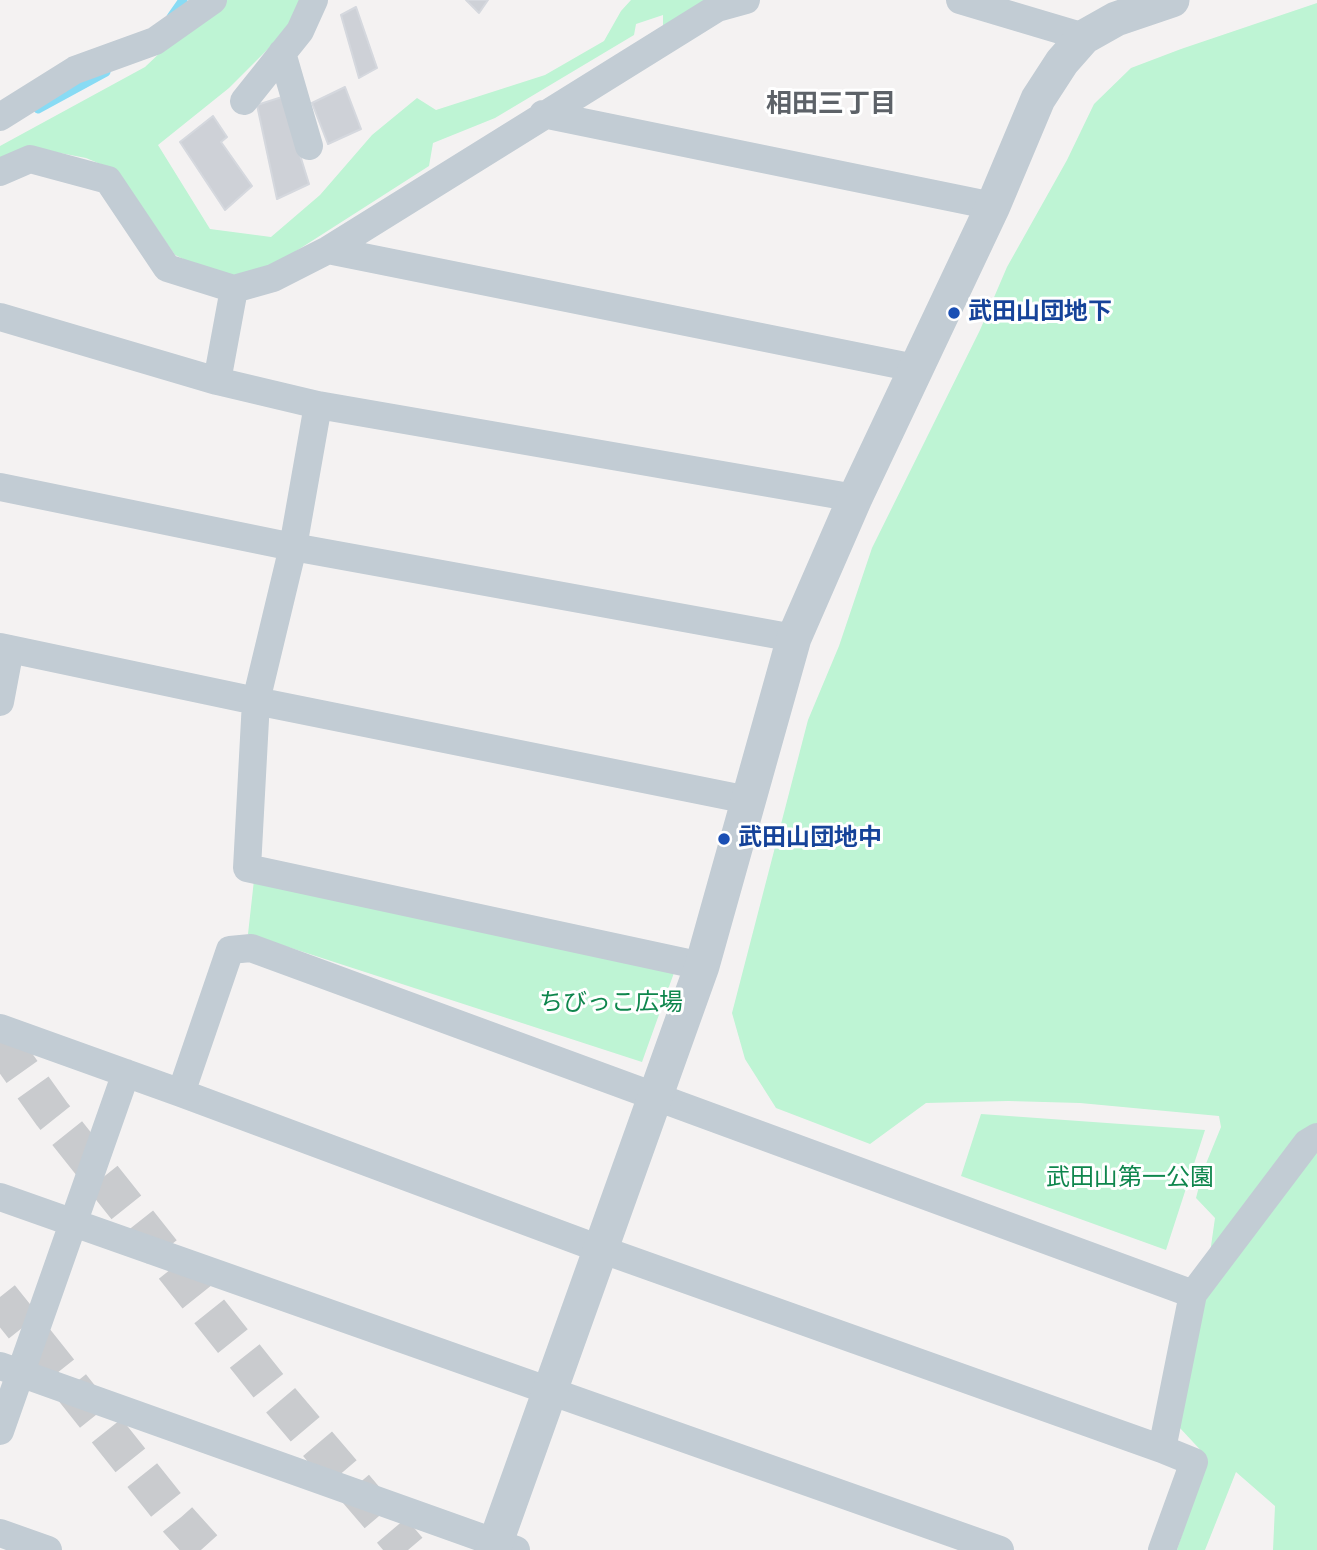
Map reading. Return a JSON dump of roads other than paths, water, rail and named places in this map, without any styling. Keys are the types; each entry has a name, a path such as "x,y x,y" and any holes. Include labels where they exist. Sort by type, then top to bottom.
{"street":[{"path":"0,117 75,70 155,41 213,0"},
{"path":"244,101 300,30 314,0"},
{"path":"0,172 30,159 108,180 167,268 234,289 273,278 328,250 717,8 746,0"},
{"path":"960,0 1084,37"},
{"path":"10,1370 501,1547 550,1391 702,966 794,638 855,498 993,206 1038,99 1062,62 1084,37 1116,19 1172,0"},
{"path":"282,54 309,146"},
{"path":"543,114 993,206"},
{"path":"328,250 915,368"},
{"path":"217,381 234,289"},
{"path":"0,317 217,381 318,405 855,498"},
{"path":"318,405 293,547 256,701 247,868 702,966"},
{"path":"0,487 293,547 794,638"},
{"path":"0,702 5,648 748,800"},
{"path":"181,1093 230,950 251,948 1193,1294"},
{"path":"0,1028 600,1249 1194,1462 1162,1550"},
{"path":"0,1431 10,1370 74,1223 126,1073"},
{"path":"1161,1449 1193,1294 1307,1143 1317,1137"},
{"path":"0,1197 1000,1550"},
{"path":"0,1533 48,1550"}],"waterway":[{"path":"171,17 183,0"},
{"path":"38,109 106,72"}],"tunnel":[{"path":"0,1041 52,1114 271,1389 408,1550"},
{"path":"0,1297 205,1550"}],"place":[{"name":"武田山団地下","path":"954,313"},
{"name":"武田山団地中","path":"724,839"}],"district":[{"name":"相田三丁目","path":"831,105"}],"park label":[{"name":"ちびっこ広場","path":"611,1004"},
{"name":"武田山第一公園","path":"1130,1179"}]}
